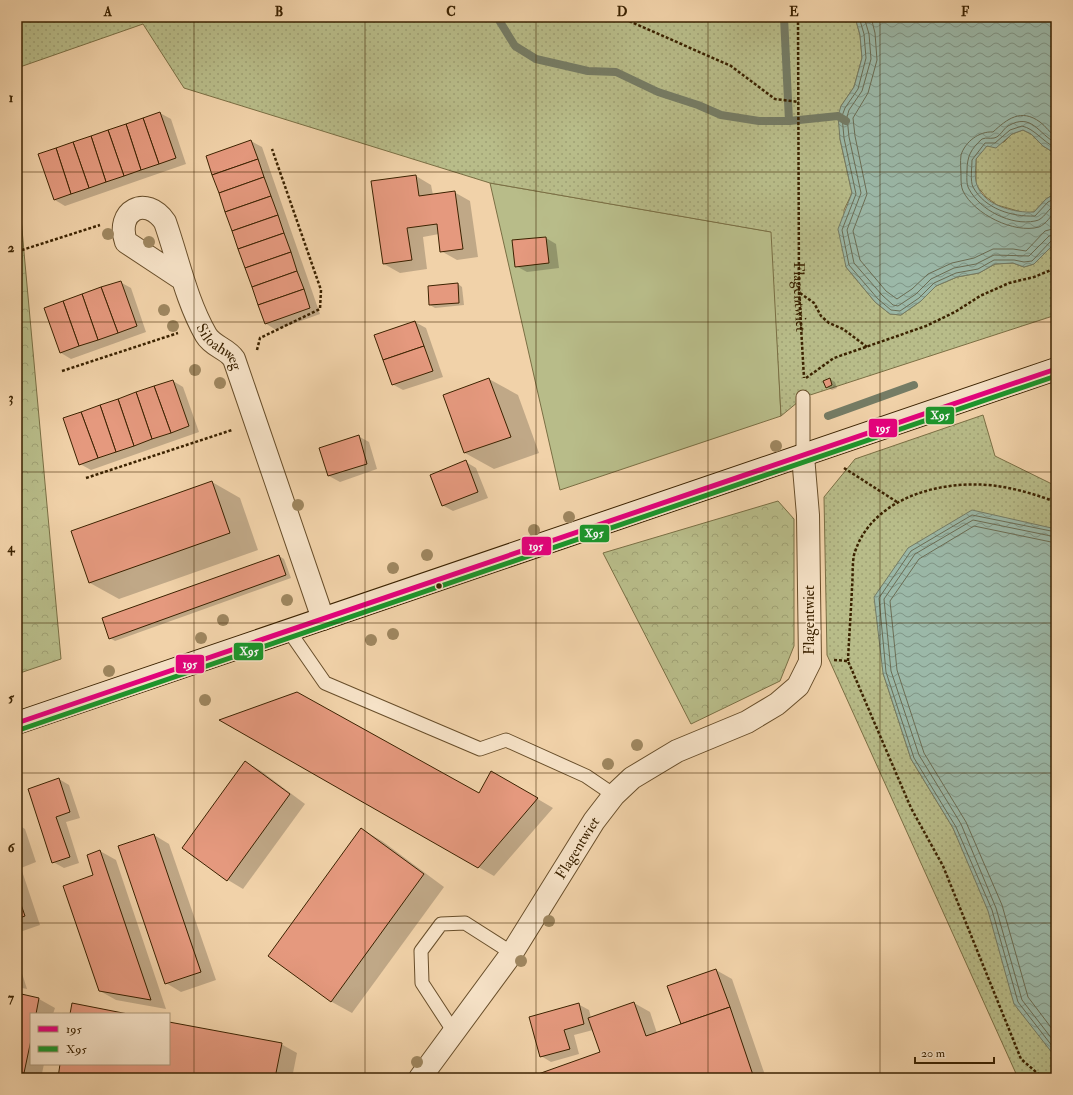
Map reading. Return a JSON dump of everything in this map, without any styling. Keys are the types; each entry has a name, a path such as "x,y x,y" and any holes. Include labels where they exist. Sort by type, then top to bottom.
{"street":[{"name":"Siloahweg","path":"129,215 134,210 141,207 148,208 161,216 170,234 182,279 202,325 210,340 228,351 234,359 323,619"},
{"path":"129,215 124,220 122,228 126,242 182,279"},
{"path":"17,723 1056,369"},
{"name":"Flagentwiet","path":"420,1078 512,953 594,821 614,795 632,778 677,752 747,722 777,704 798,686 810,662 808,515 794,459"}],"lane":[{"name":"Flagentwiet","path":"794,459 804,397"},
{"path":"289,631 326,683 480,749 506,740 586,776 614,795"},
{"path":"454,1032 422,983 420,951 441,924 465,923 512,953"}],"path":[{"path":"620,17 731,66 775,99 799,102"},
{"name":"Flagentwiet","path":"798,17 800,136 799,292 804,380 816,369 834,358 867,347"},
{"path":"234,359 256,356 260,338 320,309 321,290 272,149"},
{"path":"17,248 22,250 129,215"},
{"path":"799,292 814,303 821,316 829,323 843,329 867,347 926,326 955,312 980,296 1009,282 1034,278 1056,268"},
{"path":"62,371 202,325"},
{"path":"86,478 256,422"},
{"path":"843,467 897,502"},
{"path":"1043,1078 1021,1059 943,866 911,808 848,661 854,556 864,531 878,514 897,502 932,489 970,485 1003,487 1056,502"},
{"path":"810,662 828,660 848,661"}],"green space":[{"path":"17,17 363,17 381,21 393,17 855,17 860,35 862,58 854,87 841,106 840,139 852,193 844,210 846,267 875,302 890,314 901,315 921,301 936,286 957,277 979,273 995,264 1013,263 1024,267 1034,264 1056,242 1056,315 804,397 781,416 771,232 490,183 184,88 143,24 17,68"},
{"path":"1023,130 1031,134 1043,146 1056,154 1056,193 1046,199 1034,212 1025,213 997,205 986,197 976,185 976,159 981,152 987,146 1004,142 1012,134"},
{"path":"17,169 23,241 17,240"},
{"path":"490,183 772,232 781,416 560,490"},
{"path":"17,240 23,241 61,659 17,674"},
{"path":"983,415 995,456 1056,486 1056,529 883,673 911,759 953,828 1053,1054 1056,1055 1056,1078 1018,1078 827,655 824,497 855,459"},
{"path":"778,501 794,519 794,646 780,681 691,724 603,553"}],"water":[{"path":"855,17 1056,17 1056,154 1043,146 1031,134 1023,130 1012,134 996,148 987,146 976,159 975,172 977,185 986,198 1001,207 1018,211 1034,212 1046,199 1056,193 1056,242 1034,264 1024,267 1013,263 995,264 979,273 957,277 936,286 921,301 901,315 890,314 875,302 846,267 838,229 852,193 840,139 838,116 841,106 854,87 862,58 860,35"},
{"path":"972,510 1056,529 1056,1055 1053,1054 1014,1004 988,911 953,828 911,759 883,673 874,597 908,548"}],"building":[{"path":"160,112 176,158 159,164 143,118"},
{"path":"143,118 159,164 141,170 126,124"},
{"path":"126,124 141,170 124,176 108,130"},
{"path":"108,130 124,176 106,182 91,136"},
{"path":"91,136 106,182 89,188 73,142"},
{"path":"251,140 258,159 212,175 206,156"},
{"path":"73,142 89,188 71,194 56,148"},
{"path":"56,148 71,194 54,200 38,154"},
{"path":"258,159 264,177 219,193 212,175"},
{"path":"416,175 419,196 455,191 463,249 440,252 437,224 407,228 412,260 383,264 371,181"},
{"path":"264,177 271,196 225,212 219,193"},
{"path":"271,196 278,215 232,231 225,212"},
{"path":"278,215 284,233 238,249 232,231"},
{"path":"284,233 291,252 245,268 238,249"},
{"path":"546,237 549,263 515,267 512,240"},
{"path":"291,252 297,271 252,287 245,268"},
{"path":"297,271 304,289 258,305 252,287"},
{"path":"121,281 137,326 118,333 101,287"},
{"path":"458,283 459,303 429,305 428,286"},
{"path":"101,287 118,333 98,340 82,294"},
{"path":"304,289 310,308 265,324 258,305"},
{"path":"82,294 98,340 79,346 63,301"},
{"path":"63,301 79,346 60,353 44,308"},
{"path":"415,321 424,346 383,360 374,335"},
{"path":"424,346 433,371 392,385 383,360"},
{"path":"489,378 511,437 464,453 443,395"},
{"path":"830,378 832,385 826,388 823,381"},
{"path":"173,380 189,426 171,433 154,386"},
{"path":"154,386 171,433 152,439 136,392"},
{"path":"136,392 152,439 134,446 118,399"},
{"path":"118,399 134,446 116,452 100,405"},
{"path":"100,405 116,452 98,458 81,412"},
{"path":"81,412 98,458 79,465 63,418"},
{"path":"359,435 367,464 328,476 319,448"},
{"path":"466,460 478,492 442,506 430,475"},
{"path":"212,481 230,533 89,583 71,531"},
{"path":"279,555 286,575 109,639 102,618"},
{"path":"297,692 479,793 491,771 538,798 478,868 219,720"},
{"path":"245,761 290,794 227,881 182,848"},
{"path":"59,778 70,812 56,817 70,857 52,863 28,789"},
{"path":"361,828 424,874 331,1002 268,956"},
{"path":"154,834 201,972 165,984 118,846"},
{"path":"17,841 21,854 17,855"},
{"path":"100,850 151,1000 99,991 63,886 93,875 87,855"},
{"path":"17,893 25,916 17,919"},
{"path":"716,969 730,1007 681,1024 667,986"},
{"path":"17,993 39,998 36,1013 30,1013 30,1045 24,1073 17,1072"},
{"path":"634,1002 646,1036 730,1007 754,1078 527,1078 600,1052 588,1018"},
{"path":"72,1003 123,1013 70,1013"},
{"path":"579,1003 584,1024 564,1030 570,1049 540,1057 529,1017"},
{"path":"170,1022 282,1043 275,1078 58,1078 60,1065 170,1065"}],"waterway":[{"path":"497,17 515,46 536,59 588,71 616,72 658,92 698,105 721,115 759,121 789,121 838,116 846,121"},
{"path":"784,17 789,121"},
{"path":"828,416 914,385"}],"transit line":[{"name":"195","path":"17,723 1056,369"},
{"name":"X95","path":"19,730 1056,376"}]}
